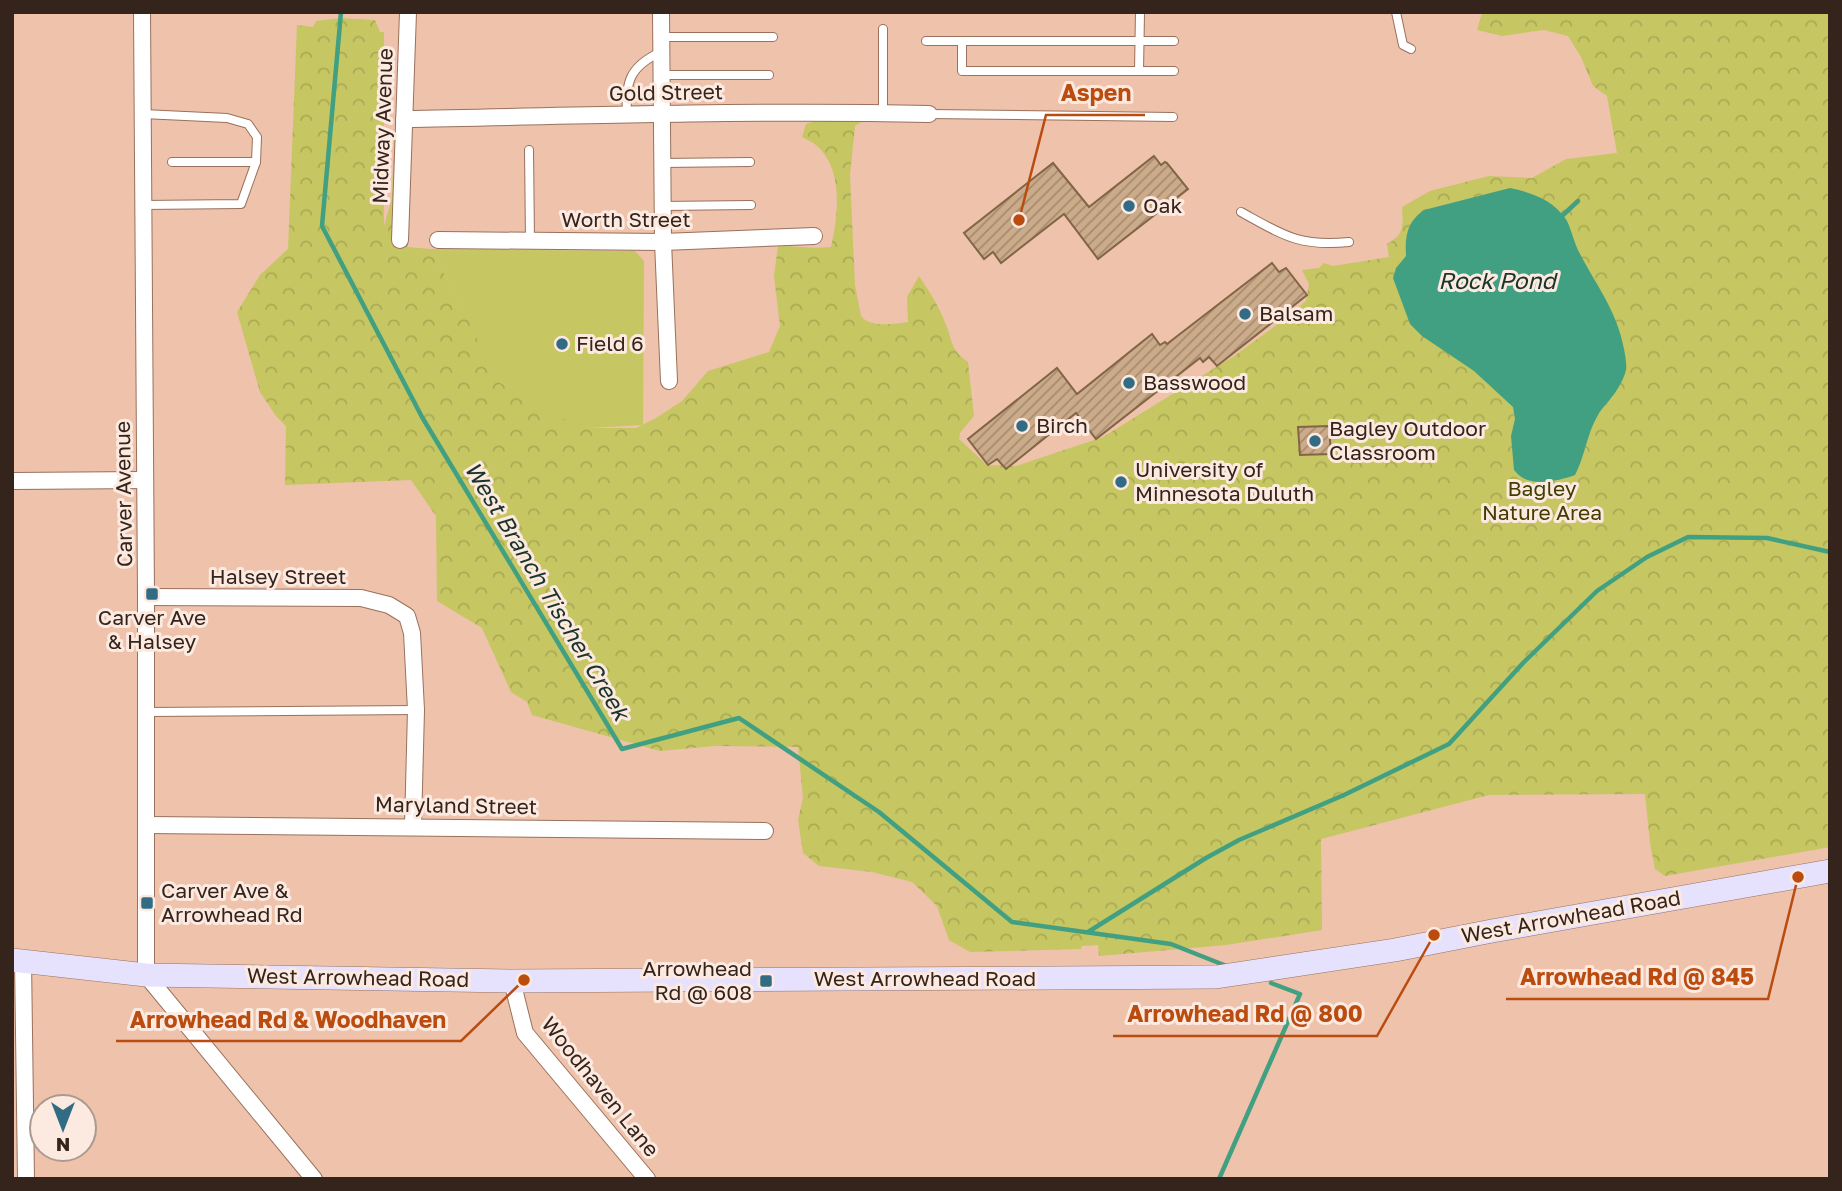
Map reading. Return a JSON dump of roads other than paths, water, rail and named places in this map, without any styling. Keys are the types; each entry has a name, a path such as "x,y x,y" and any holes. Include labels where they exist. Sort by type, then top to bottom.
{"street":[{"name":"Carver Avenue","path":"142,12 146,975"},
{"name":"Midway Avenue","path":"400,240 408,12"},
{"path":"661,12 662,206 669,382"},
{"name":"Gold Street","path":"404,119 627,114 929,114"},
{"name":"Worth Street","path":"438,240 663,242 814,236"},
{"path":"12,481 145,480"},
{"name":"Halsey Street","path":"146,597 361,598 389,605 407,616 412,633 416,710"},
{"path":"413,826 416,710"},
{"name":"Maryland Street","path":"146,825 765,831"},
{"name":"West Arrowhead Road","path":"18,960 146,975 512,981 1216,977 1395,950 1492,930 1830,871"},
{"path":"18,960 26,1179"},
{"path":"146,975 314,1179"},
{"name":"Woodhaven Lane","path":"512,981 525,1033 647,1179"}],"lane":[{"path":"1139,71 1140,12"},
{"path":"1396,12 1403,45 1411,48"},
{"path":"883,29 883,113"},
{"path":"627,114 627,83 661,44 773,37"},
{"path":"926,41 1174,41"},
{"path":"962,41 962,71 1174,71"},
{"path":"661,75 769,75"},
{"path":"143,114 227,118 248,124 257,138 256,162 241,204 143,205"},
{"path":"929,114 1172,117"},
{"path":"529,150 530,241"},
{"path":"172,162 256,162"},
{"path":"662,163 750,162"},
{"path":"662,206 751,205"},
{"path":"1241,212 1287,237 1303,242 1349,242"},
{"path":"146,712 416,710"}],"water":[{"name":"Rock Pond","path":"1510,188 1540,198 1554,206 1565,218 1579,252 1616,322 1626,360 1624,377 1594,422 1575,475 1563,479 1535,482 1520,476 1514,470 1511,436 1515,419 1513,407 1474,371 1422,336 1410,324 1393,278 1396,268 1406,256 1406,242 1411,225 1424,210"}],"waterway":[{"name":"West Branch Tischer Creek","path":"341,12 322,226 422,417 622,749 739,718 879,812 1012,922 1171,944 1224,965"},
{"path":"1563,215 1578,201"},
{"path":"1088,932 1239,840 1344,795 1449,744 1523,663 1597,591 1647,557 1688,537 1767,538 1830,552"},
{"name":"West Branch Tischer Creek","path":"1219,1179 1300,994 1271,983"}],"place":[{"name":"Oak","path":"1129,206"},
{"name":"Aspen","path":"1019,220"},
{"name":"Balsam","path":"1245,314"},
{"name":"Field 6","path":"562,344"},
{"name":"Basswood","path":"1129,383"},
{"name":"Birch","path":"1022,426"},
{"name":"Bagley Outdoor Classroom","path":"1315,441"},
{"name":"University of Minnesota Duluth","path":"1121,482"},
{"name":"Carver Ave & Halsey","path":"152,594"},
{"name":"Arrowhead Rd @ 845","path":"1798,877"},
{"name":"Carver Ave & Arrowhead Rd","path":"147,903"},
{"name":"Arrowhead Rd @ 800","path":"1434,935"},
{"name":"Arrowhead Rd & Woodhaven","path":"524,980"},
{"name":"Arrowhead Rd @ 608","path":"766,981"}],"park label":[{"name":"Bagley Nature Area","path":"1542,501"}]}
